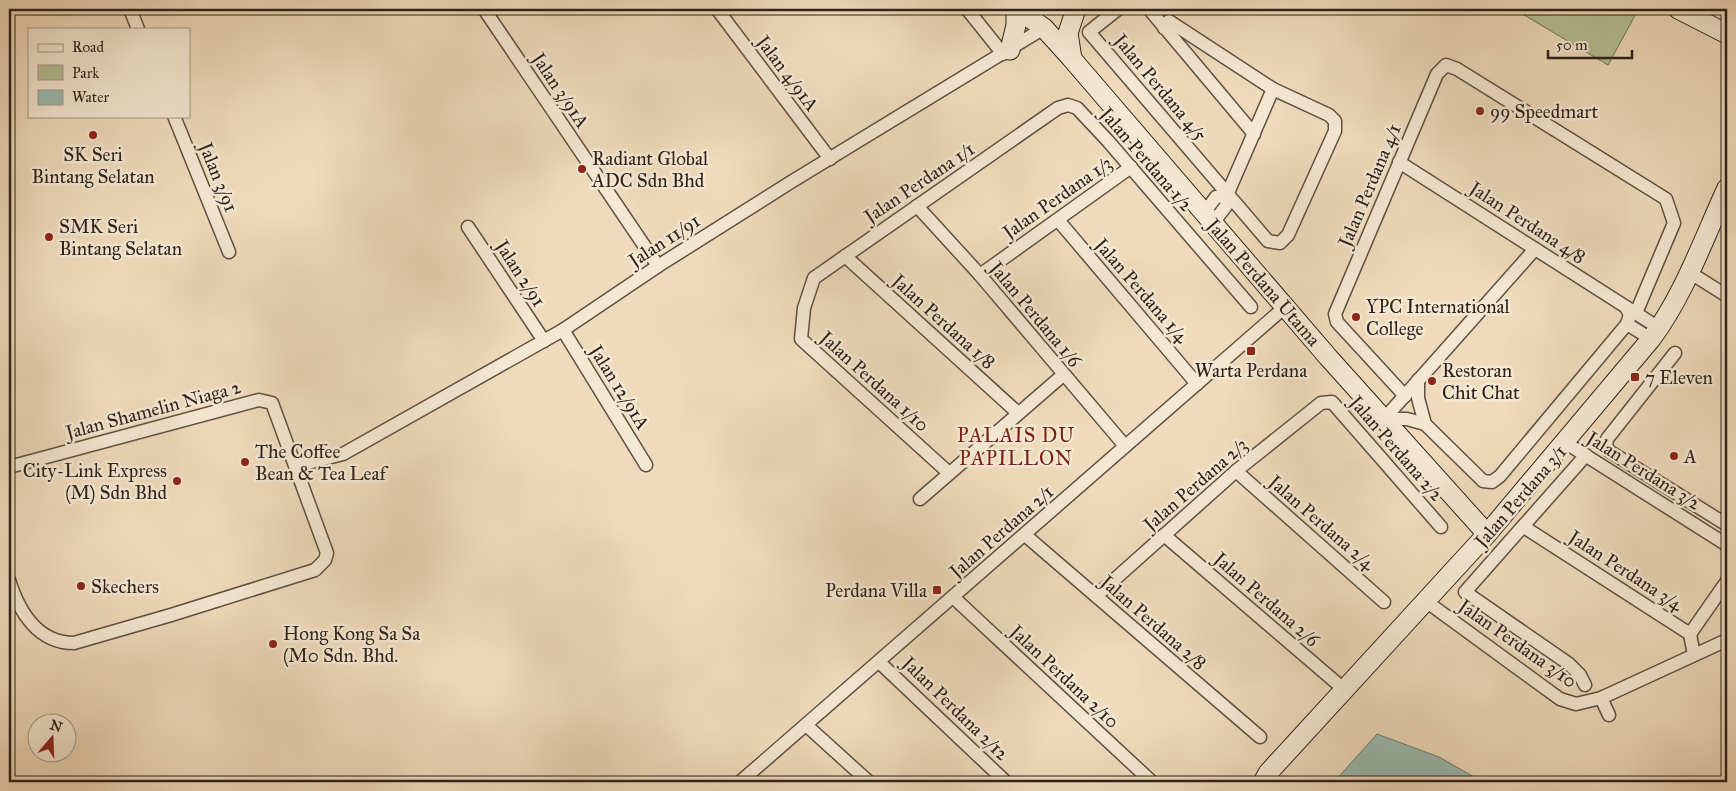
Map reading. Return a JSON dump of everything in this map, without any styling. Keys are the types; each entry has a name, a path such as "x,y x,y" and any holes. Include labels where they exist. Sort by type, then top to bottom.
{"street":[{"path":"130,9 138,28"},
{"name":"Jalan 3/91A","path":"484,9 658,266"},
{"name":"Jalan 4/91A","path":"717,9 830,159"},
{"path":"967,9 1006,52 1016,26 1016,9"},
{"name":"Jalan Perdana Utama","path":"1016,9 1044,28"},
{"name":"Jalan Perdana Utama","path":"1033,9 1044,28 1285,307 1487,534"},
{"path":"1044,28 1070,9"},
{"path":"1072,59 1068,33 1076,9"},
{"name":"Jalan Perdana 4/5","path":"1118,9 1090,32 1227,195"},
{"path":"1149,9 1254,134"},
{"path":"1678,9 1727,34"},
{"path":"1164,28 1169,21 1273,89 1329,115 1335,121 1335,130 1288,236 1280,243 1268,241 1227,195"},
{"name":"Jalan 11/91","path":"296,466 343,454 544,341 658,266 1044,28"},
{"name":"Jalan Perdana 4/1","path":"1404,396 1337,322 1335,314 1437,74 1446,65 1457,69 1666,199 1674,224 1631,310"},
{"path":"1209,218 1226,206 1227,195 1273,89"},
{"name":"Jalan Perdana 1/2","path":"1046,117 1058,108 1068,105 1077,108 1131,167 1251,307"},
{"name":"Jalan Perdana 1/1","path":"814,278 1046,117"},
{"name":"Jalan 3/91","path":"175,118 229,252"},
{"name":"Jalan Perdana 4/8","path":"1399,162 1631,310 1655,334"},
{"name":"Jalan Perdana 1/3","path":"980,274 1131,167"},
{"name":"Jalan Perdana 3/1","path":"1262,779 1427,602 1566,443 1655,334 1689,272 1727,189"},
{"name":"Jalan Perdana 1/6","path":"917,206 980,274 1063,375 1126,446"},
{"name":"Jalan Perdana 1/4","path":"1058,220 1197,384"},
{"name":"Jalan 2/91","path":"468,226 544,341"},
{"path":"1384,419 1535,249"},
{"name":"Jalan Perdana 1/8","path":"845,256 1018,413"},
{"path":"1689,272 1727,296"},
{"name":"Jalan Perdana 1/10","path":"814,278 804,308 801,339 949,473"},
{"name":"Jalan Perdana 2/1","path":"740,782 1285,307"},
{"path":"1384,419 1407,418 1425,424 1483,481 1492,482 1500,476 1627,324 1631,310"},
{"path":"1627,324 1655,334"},
{"name":"Jalan 12/91A","path":"562,330 646,464"},
{"path":"1675,352 1607,439 1606,446 1609,451 1727,525"},
{"path":"920,499 1063,375"},
{"path":"1418,380 1418,398 1425,424"},
{"name":"Jalan Shamelin Niaga 2","path":"9,468 259,400 272,404 296,466"},
{"name":"Jalan Perdana 2/2","path":"1321,403 1332,402 1441,527"},
{"name":"Jalan Perdana 2/3","path":"1096,596 1236,471 1321,403"},
{"name":"Jalan Perdana 3/2","path":"1566,443 1727,545"},
{"path":"1585,685 1580,675 1569,664 1465,592 1586,455"},
{"path":"9,580 13,593 32,626 60,643 74,643 172,615 315,570 325,560 327,553 296,466"},
{"name":"Jalan Perdana 2/4","path":"1236,471 1384,602"},
{"name":"Jalan Perdana 3/4","path":"1524,526 1690,634 1694,655"},
{"name":"Jalan Perdana 2/8","path":"1025,535 1260,737"},
{"name":"Jalan Perdana 2/6","path":"1164,535 1346,691"},
{"path":"1690,634 1727,581"},
{"name":"Jalan Perdana 2/10","path":"953,597 1152,782"},
{"name":"Jalan Perdana 3/10","path":"1427,602 1560,699 1576,704 1601,698 1727,640"},
{"name":"Jalan Perdana 2/12","path":"879,662 1006,782"},
{"path":"1601,698 1609,715"},
{"path":"806,725 869,782"}],"green space":[{"path":"1514,9 1635,9 1638,10 1608,65"}],"water":[{"path":"1377,734 1439,757 1483,782 1334,782"}],"place":[{"name":"99 Speedmart","path":"1480,111"},
{"name":"SK Seri Bintang Selatan","path":"93,135"},
{"name":"Radiant Global ADC Sdn Bhd","path":"582,169"},
{"name":"SMK Seri Bintang Selatan","path":"49,237"},
{"name":"YPC International College","path":"1356,317"},
{"name":"Warta Perdana","path":"1251,351"},
{"name":"7 Eleven","path":"1635,377"},
{"name":"Restoran Chit Chat","path":"1432,381"},
{"name":"A","path":"1674,456"},
{"name":"The Coffee Bean & Tea Leaf","path":"245,462"},
{"name":"City-Link Express (M) Sdn Bhd","path":"177,481"},
{"name":"Skechers","path":"81,586"},
{"name":"Perdana Villa","path":"937,590"},
{"name":"Hong Kong Sa Sa (M0 Sdn. Bhd.","path":"273,644"}],"district":[{"name":"PALAIS DU PAPILLON","path":"1016,446"}]}
